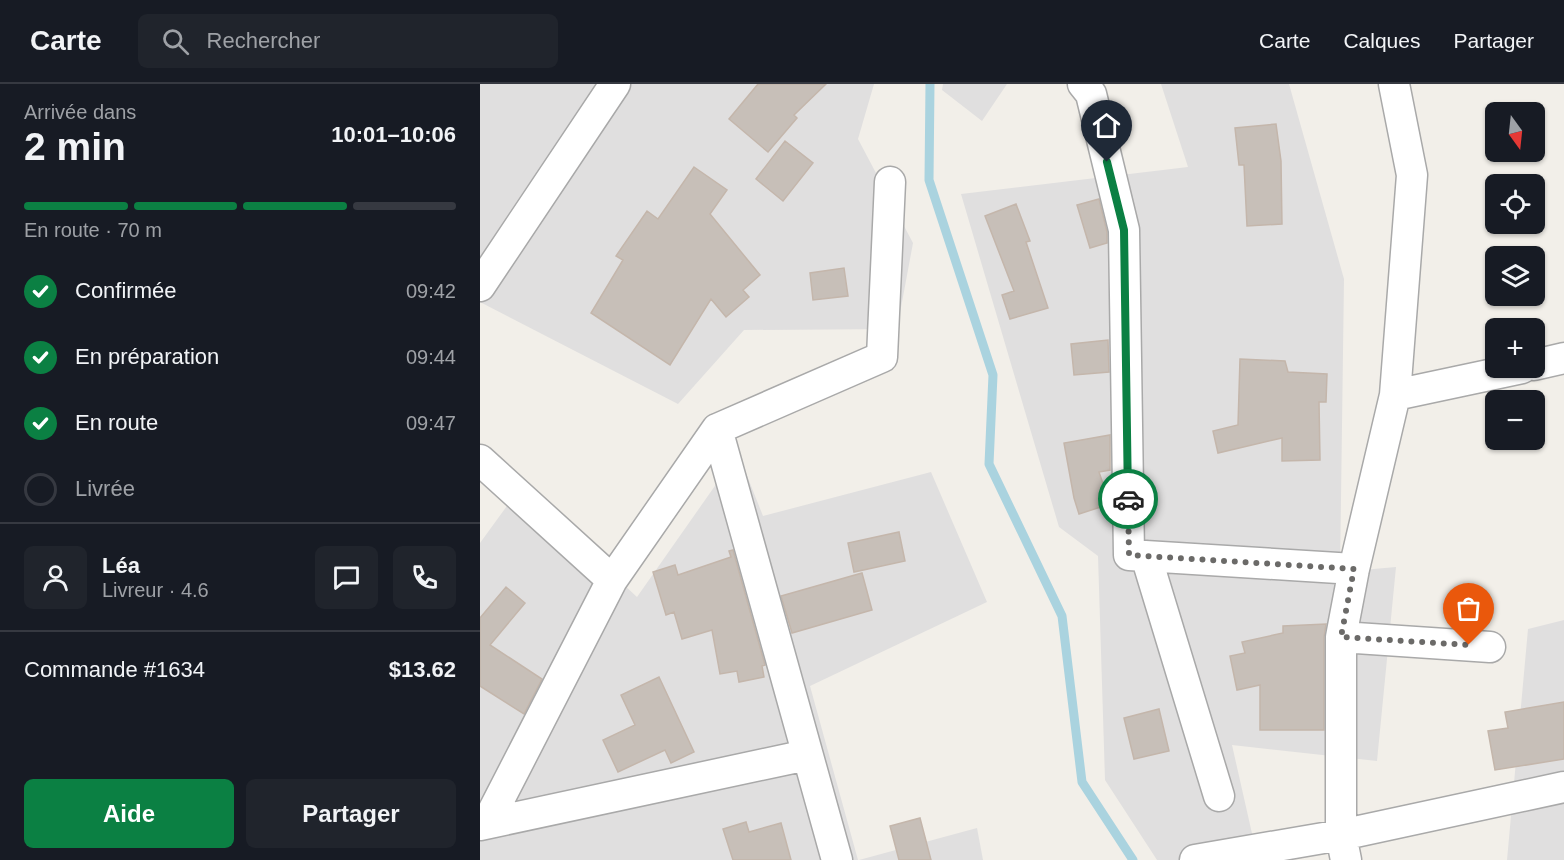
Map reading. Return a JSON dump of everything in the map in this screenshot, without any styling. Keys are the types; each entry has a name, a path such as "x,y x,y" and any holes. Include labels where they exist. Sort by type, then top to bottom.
{"street":[{"path":"480,286 615,84"},
{"path":"1083,84 1091,94 1124,230 1129,555 1354,569"},
{"path":"1344,848 1341,637 1354,569 1395,395 1412,175 1394,84"},
{"path":"484,824 612,580 717,429 882,357 890,182"},
{"path":"1545,362 1564,358"},
{"path":"1395,395 1485,376"},
{"path":"717,429 837,860"},
{"path":"480,460 612,580"},
{"path":"1146,556 1219,796"},
{"path":"1341,637 1490,646"},
{"path":"484,824 807,755"},
{"path":"1195,860 1344,848 1564,787"}],"shaded area":[{"path":"480,84 874,84 858,139 913,243 897,329 744,330 678,404 480,302"},
{"path":"943,84 1007,84 982,121 942,90"},
{"path":"1161,84 1289,84 1344,279 1340,572 1396,567 1377,761 1232,745 1258,860 1157,860 1105,780 1098,556 1059,527 961,194 1188,167"},
{"path":"738,453 763,516 931,472 987,602 810,686 858,860 480,860 480,543 520,488 637,597"},
{"path":"1564,620 1564,860 1507,860 1528,629"},
{"path":"977,828 983,860 859,860"}],"building":[{"path":"758,84 826,84 794,115 797,118 768,152 729,119"},
{"path":"1276,124 1281,161 1282,224 1247,226 1244,165 1239,165 1235,128"},
{"path":"785,141 813,163 783,201 756,179"},
{"path":"694,167 727,190 710,214 760,275 743,290 749,297 726,317 711,299 670,365 591,313 623,260 616,256 647,211 658,219"},
{"path":"1099,199 1107,232 1107,243 1090,248 1077,205"},
{"path":"1016,204 1030,241 1026,242 1048,308 1010,319 1002,295 1014,291 985,216"},
{"path":"844,268 848,296 813,300 810,273"},
{"path":"1108,340 1109,372 1074,375 1071,344"},
{"path":"1240,359 1285,361 1288,372 1327,374 1326,402 1319,402 1320,460 1282,461 1282,438 1218,453 1213,431 1238,425"},
{"path":"1110,435 1110,470 1099,472 1110,504 1079,514 1064,443"},
{"path":"899,532 905,561 854,572 848,543"},
{"path":"733,550 765,665 762,666 764,677 739,682 737,671 720,674 712,630 682,639 674,612 666,615 653,572 675,565 678,575 731,557 729,551"},
{"path":"862,573 872,610 792,633 781,596"},
{"path":"506,587 525,603 490,645 542,679 524,714 480,686 480,618"},
{"path":"1326,624 1324,730 1260,730 1260,685 1237,690 1230,656 1245,653 1242,642 1283,633 1283,626"},
{"path":"659,677 694,752 671,763 665,750 618,772 603,740 635,725 621,695"},
{"path":"1564,702 1564,759 1495,770 1488,731 1508,728 1505,712"},
{"path":"1159,709 1169,751 1134,759 1124,718"},
{"path":"920,818 931,860 899,860 890,826"},
{"path":"746,822 749,832 781,823 791,860 733,860 723,829"}],"waterway":[{"path":"930,84 929,180 993,375 989,464 1062,616 1082,782 1133,860"}],"way so far":[{"path":"1128,499 1129,555 1354,569 1341,637 1469,645"}],"route":[{"path":"1107,162 1124,230 1128,499"}]}
